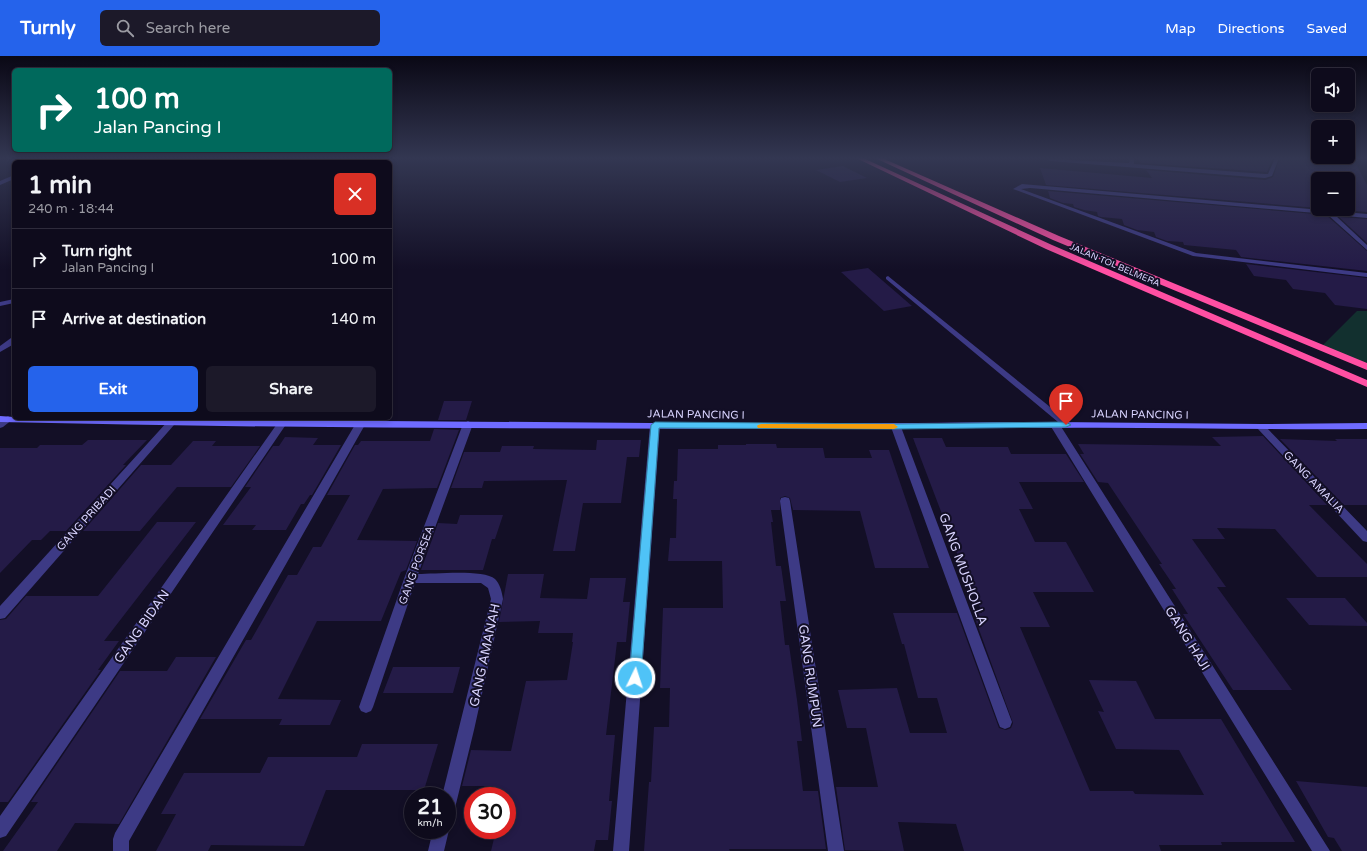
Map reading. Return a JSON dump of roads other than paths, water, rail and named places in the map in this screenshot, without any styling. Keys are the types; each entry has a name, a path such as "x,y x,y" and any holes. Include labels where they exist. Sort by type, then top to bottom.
{"highway":[{"name":"JALAN TOL BELMERA","path":"938,195 1030,238 1367,384"},
{"name":"JALAN TOL BELMERA","path":"961,195 1063,241 1367,367"}],"main road":[{"name":"JALAN PANCING I","path":"46,420 171,423 896,427 1061,425 1261,427 1367,426"}],"street":[{"path":"1033,195 1195,255 1367,274"},
{"path":"1134,195 1311,211"},
{"path":"1355,215 1367,216"},
{"path":"1332,216 1367,248"},
{"name":"GANG HAJI","path":"888,278 1061,425 1322,851"},
{"path":"0,304 12,301"},
{"path":"0,350 12,341"},
{"path":"0,426 4,419"},
{"name":"GANG PRIBADI","path":"0,614 171,423"},
{"name":"GANG BIDAN","path":"0,830 282,423"},
{"path":"121,851 121,839 361,423"},
{"name":"GANG PORSEA","path":"366,707 410,579 468,424"},
{"path":"621,851 655,425"},
{"name":"GANG MUSHOLLA","path":"896,427 1005,722"},
{"name":"GANG AMALIA","path":"1261,427 1367,538"},
{"name":"GANG RUMPUN","path":"785,501 836,851"},
{"name":"GANG AMANAH","path":"410,579 481,578 489,580 495,588 497,599 452,787"},
{"path":"436,851 439,839"}]}
